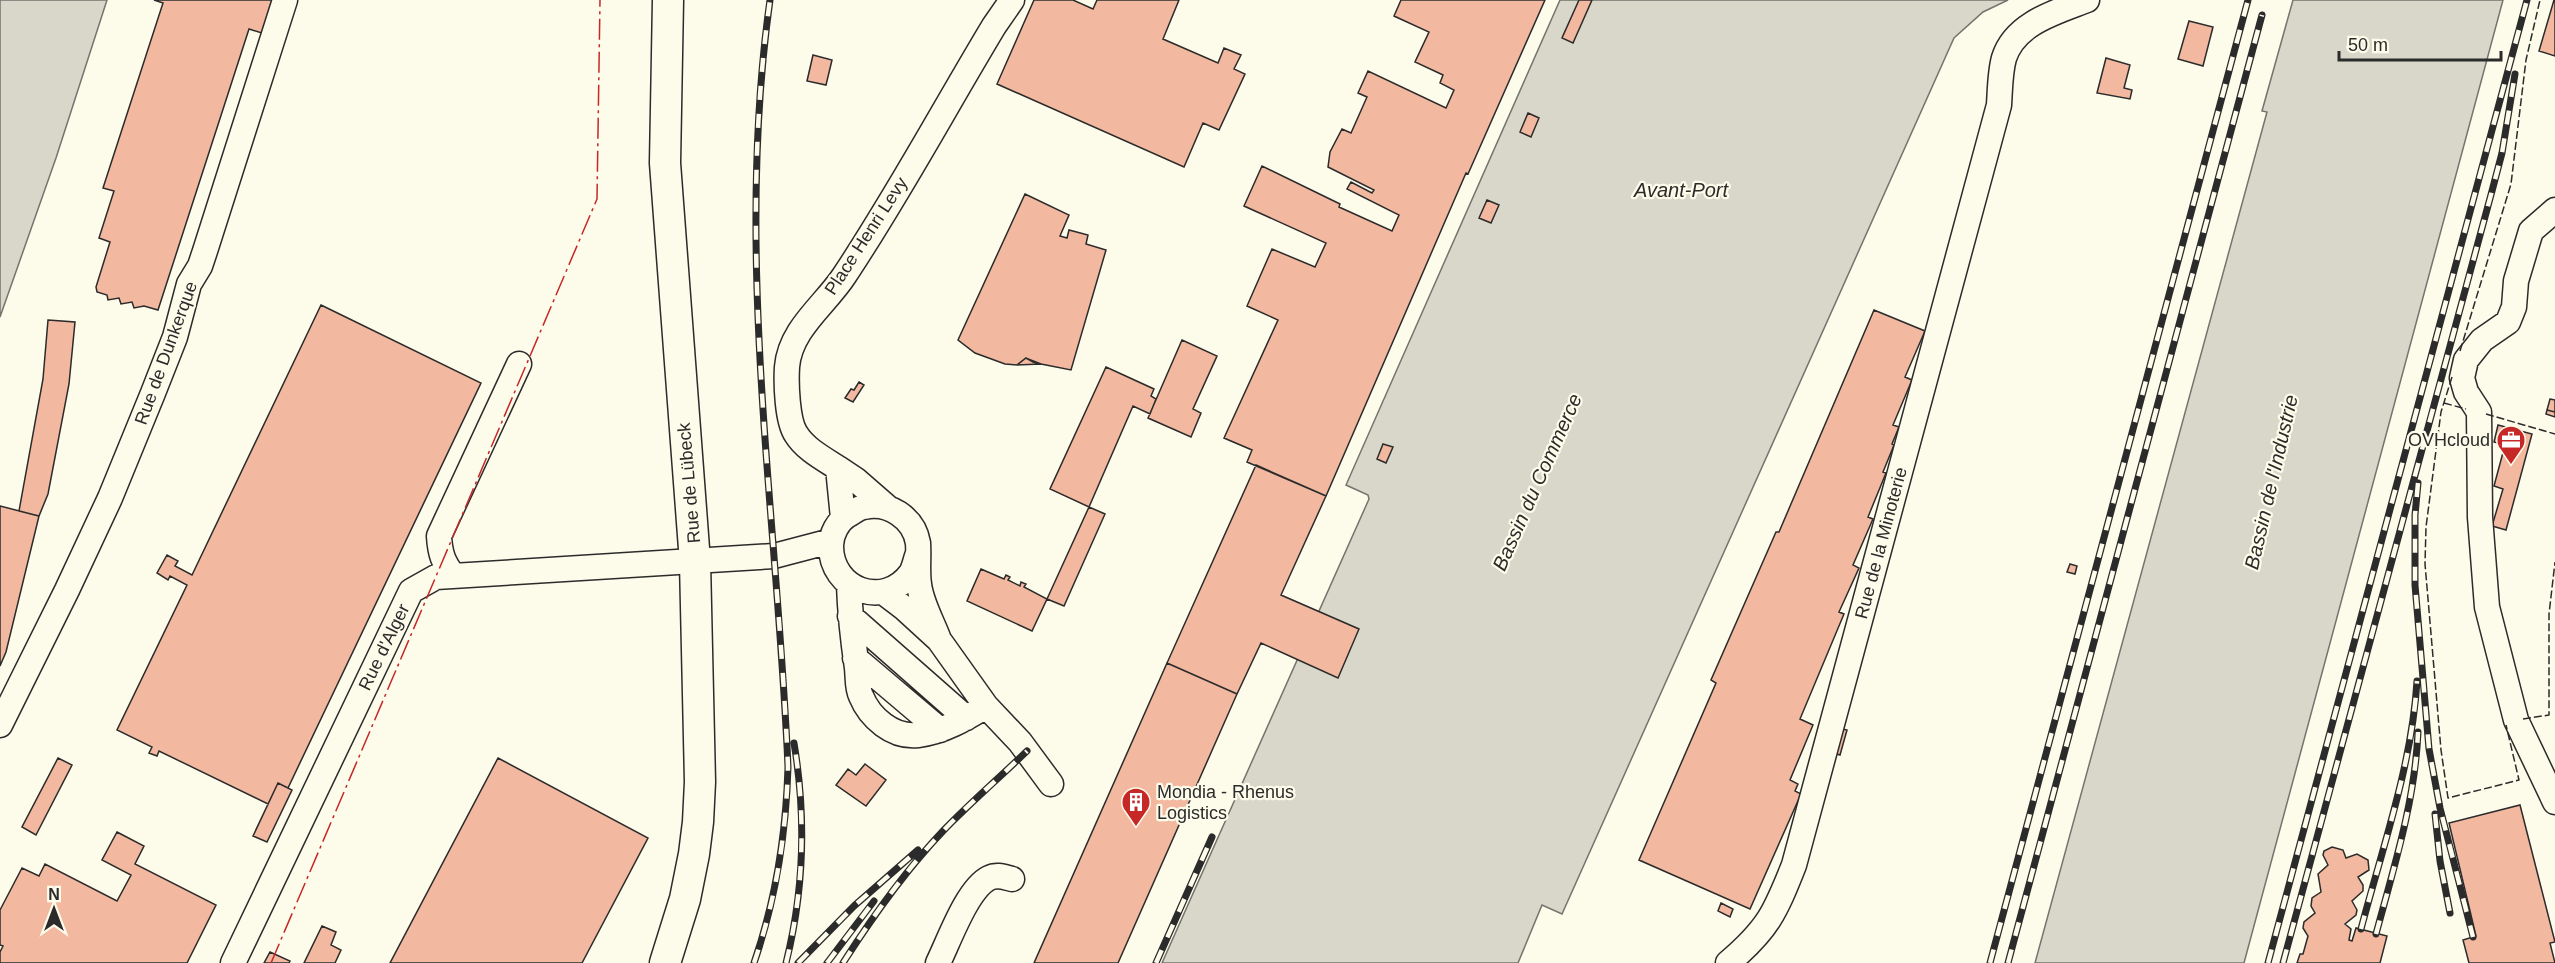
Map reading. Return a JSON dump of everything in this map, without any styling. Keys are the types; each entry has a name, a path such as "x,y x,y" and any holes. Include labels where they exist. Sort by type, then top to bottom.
{"main road":[{"name":"Rue de Lübeck","path":"664,963 685,898 698,822 695,562 665,164 668,0"}],"street":[{"name":"Rue de Dunkerque","path":"0,725 77,570 153,393 175,337 189,284 205,251 285,0"},
{"name":"Place Henri Levy","path":"887,507 856,480 809,448 795,433 788,397 787,377 791,347 801,330 843,278 994,26 1012,0"},
{"name":"Rue de la Minoterie","path":"1728,963 1757,937 1775,913 1794,866 1999,105 2004,58 2016,37 2039,19 2087,0"},
{"path":"2555,210 2531,231 2516,281 2514,307 2508,322 2482,340 2466,360 2462,378 2466,392 2479,412 2480,517 2487,607 2516,720 2555,802"},
{"path":"454,576 446,567 440,552 439,536 519,364"},
{"path":"838,468 843,518"},
{"path":"863,507 887,507 899,512 912,527 918,542 919,586 939,640 976,712 940,729 917,735 902,735 889,729 874,717 860,695 843,579 831,558 831,542 835,529 843,518 863,507"},
{"path":"774,556 831,542"},
{"name":"Rue d'Alger","path":"233,963 411,591 435,577 774,556"},
{"path":"774,556 821,565 865,592 883,592 899,585 905,579 911,572 917,556"},
{"path":"883,592 939,640"},
{"path":"850,615 976,712 1020,742 1051,784"},
{"path":"855,658 940,729"},
{"path":"938,963 973,892 988,878 1000,876 1012,879"}],"water":[{"path":"0,0 107,0 56,158 0,317"},
{"name":"Avant-Port","path":"1560,0 2008,0 1983,12 1954,38 1562,914 1542,905 1518,963 1162,963 1369,499 1368,495 1346,485"},
{"name":"Bassin de l'Industrie","path":"2293,0 2503,0 2244,963 2035,963 2267,112 2262,111"}],"building":[{"path":"154,0 279,0 268,35 249,29 158,310 144,306 134,308 132,302 121,304 119,298 108,300 107,295 97,292 96,287 110,242 99,238 114,191 103,188 163,3"},
{"path":"1034,0 1073,0 1093,9 1097,0 1179,0 1163,39 1218,63 1224,48 1241,55 1234,69 1245,74 1219,130 1203,123 1184,167 997,84"},
{"path":"1401,0 1545,0 1468,174 1466,173 1326,496 1247,462 1252,450 1224,438 1278,320 1247,306 1272,249 1315,267 1326,243 1244,206 1262,166 1340,204 1339,207 1392,231 1399,215 1347,189 1351,182 1372,193 1374,190 1328,167 1330,152 1342,129 1351,133 1367,97 1358,93 1368,71 1446,108 1454,90 1440,83 1443,75 1415,62 1429,32 1394,16"},
{"path":"1579,0 1592,0 1573,43 1562,38"},
{"path":"2555,0 2555,56 2539,51"},
{"path":"2189,21 2213,27 2203,66 2178,59"},
{"path":"813,55 832,60 826,85 807,81"},
{"path":"2106,58 2130,65 2124,88 2132,90 2130,99 2097,93"},
{"path":"1528,113 1539,118 1531,137 1520,132"},
{"path":"1025,194 1069,215 1060,236 1067,238 1069,230 1088,235 1086,244 1106,250 1071,370 1041,364 1026,358 1017,365 1005,364 975,353 958,340"},
{"path":"1487,200 1499,205 1491,223 1479,218"},
{"path":"321,305 481,383 288,788 278,783 268,804 159,751 157,756 149,753 152,747 117,730 187,585 170,576 168,580 157,573 167,555 178,561 175,566 192,575"},
{"path":"1874,310 1925,331 1905,377 1912,380 1893,425 1899,427 1883,472 1886,473 1868,517 1873,519 1853,565 1859,568 1839,612 1844,614 1800,719 1813,725 1790,780 1798,784 1795,791 1801,794 1750,909 1639,860 1716,683 1711,680 1776,532 1779,532"},
{"path":"48,320 75,322 69,384 48,494 39,516 19,511 43,379"},
{"path":"1182,340 1217,356 1193,409 1201,413 1191,437 1148,418"},
{"path":"1026,358 1033,362 1041,364 1017,365"},
{"path":"1106,367 1154,389 1151,396 1156,399 1150,414 1133,406 1089,507 1050,489"},
{"path":"859,382 864,385 853,402 845,398 851,389 854,390"},
{"path":"2550,399 2555,400 2555,412 2547,410"},
{"path":"2547,410 2555,412 2555,417 2546,414"},
{"name":"OVHcloud","path":"2498,425 2532,434 2506,530 2492,526 2503,489 2494,486 2505,445 2494,442"},
{"path":"1383,444 1393,447 1386,463 1377,459"},
{"path":"1256,465 1326,496 1281,595 1359,629 1338,678 1261,643 1237,694 1167,663"},
{"path":"0,506 39,516 6,652 0,666"},
{"path":"1089,507 1105,514 1064,606 1047,599"},
{"path":"2070,564 2077,566 2075,574 2067,572"},
{"path":"981,569 1004,579 1006,575 1010,577 1008,580 1020,586 1021,582 1026,584 1024,587 1047,599 1032,631 967,601"},
{"name":"Mondia - Rhenus Logistics","path":"1167,663 1237,694 1118,963 1034,963"},
{"path":"1834,727 1847,730 1840,755 1827,751"},
{"path":"58,758 72,765 36,835 22,827"},
{"path":"498,758 648,838 582,963 390,963"},
{"path":"865,764 886,780 866,806 836,785 848,769 856,775"},
{"path":"278,783 292,790 267,842 253,836"},
{"path":"2520,805 2555,942 2550,943 2555,963 2469,963 2463,940 2476,936 2449,823"},
{"path":"117,832 144,846 135,864 216,905 187,963 0,963 0,952 3,946 0,945 0,910 22,868 39,876 45,864 117,901 131,875 102,860"},
{"path":"2332,847 2343,850 2346,858 2357,854 2368,860 2369,870 2358,877 2363,885 2363,891 2352,901 2357,910 2356,915 2345,924 2351,929 2349,940 2352,941 2356,928 2387,936 2380,963 2297,963 2300,954 2303,954 2308,936 2303,928 2304,922 2315,913 2311,906 2312,898 2321,892 2318,874 2328,865 2323,855 2324,851"},
{"path":"1721,903 1733,909 1730,917 1718,911"},
{"path":"322,926 336,932 331,945 341,950 335,963 304,963"},
{"path":"270,952 290,961 289,963 264,963"}],"railway":[{"path":"754,963 774,891 785,817 788,767 761,384 757,288 756,192 760,96 770,0"},
{"path":"1990,963 2248,0"},
{"path":"2268,963 2527,0"},
{"path":"2008,963 2262,15"},
{"path":"2283,963 2502,153 2515,74"},
{"path":"2418,483 2415,515 2415,585 2429,749 2440,808 2473,937"},
{"path":"2361,929 2403,775 2417,681"},
{"path":"2376,934 2408,809 2418,732"},
{"path":"786,963 800,881 800,798 794,743"},
{"path":"843,963 890,894 929,846 1027,751"},
{"path":"2435,814 2440,861 2450,913"},
{"path":"1156,963 1212,837"},
{"path":"798,963 854,906 918,850"},
{"path":"827,963 874,901"}],"fence":[{"path":"2460,351 2511,184 2526,60 2540,0"},
{"path":"2452,377 2441,412 2426,527 2425,564 2441,750 2448,798 2519,780 2506,725"},
{"path":"2444,403 2466,409"},
{"path":"2486,414 2555,434"},
{"path":"2523,719 2549,715 2549,614 2555,562"}],"power":[{"path":"271,963 597,199 600,0"}],"place":[{"name":"OVHcloud","path":"2511,466"},
{"name":"Mondia - Rhenus Logistics","path":"1136,828"}],"water label":[{"name":"Bassin du Commerce","path":"1537,482"}]}
